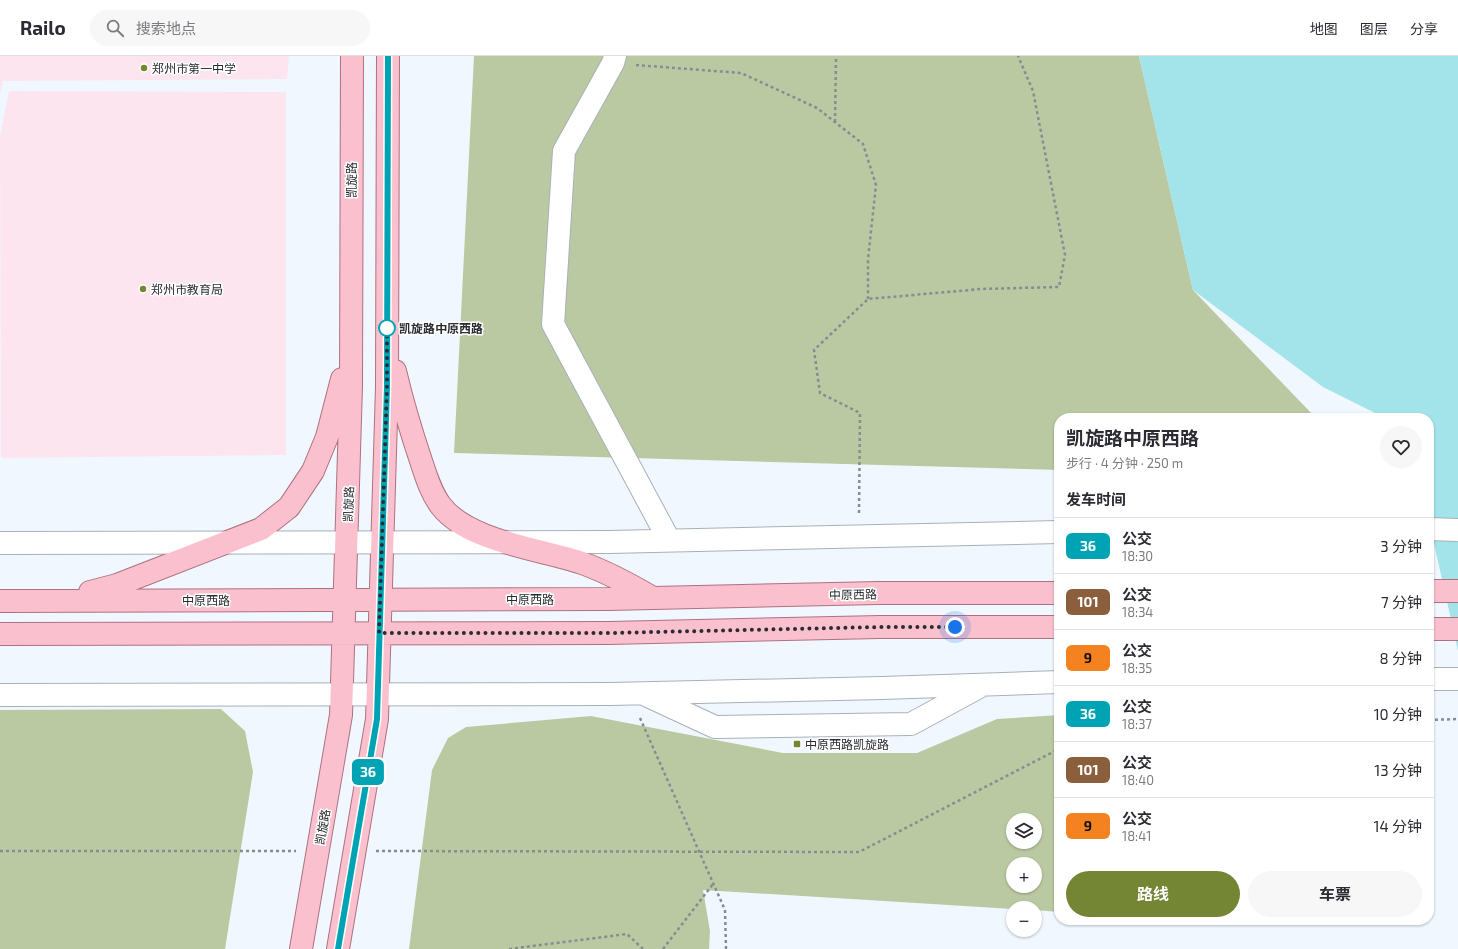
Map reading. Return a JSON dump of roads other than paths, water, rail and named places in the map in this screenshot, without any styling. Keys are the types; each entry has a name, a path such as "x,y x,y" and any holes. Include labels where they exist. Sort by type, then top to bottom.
{"main road":[{"name":"凯旋路","path":"301,949 341,715 351,386 352,56"},
{"path":"338,949 377,719 387,386 388,56"},
{"path":"51,600 117,585 261,529 289,507 313,471 327,437 337,403 351,339"},
{"path":"387,340 406,417 430,488 441,506 460,523 479,532 503,542 583,563 654,598"},
{"path":"1434,591 1458,591"},
{"name":"中原西路","path":"0,600 380,600 1054,593"},
{"path":"0,634 610,633 880,627 1054,627"},
{"path":"1434,628 1458,629"}],"street":[{"path":"614,59 564,151 553,324 669,540"},
{"path":"1434,529 1458,530"},
{"path":"0,543 503,542 859,537 1054,532"},
{"path":"1434,679 1458,679"},
{"path":"0,695 636,693 1054,682"},
{"path":"636,693 715,727 911,724 983,684"}],"water":[{"path":"1139,56 1458,56 1458,651 1434,543 1434,413 1375,413 1323,387 1193,290"}],"place":[{"name":"郑州市第一中学","path":"144,68"},
{"name":"郑州市教育局","path":"143,289"},
{"name":"凯旋路中原西路","path":"387,328"},
{"name":"中原西路凯旋路","path":"797,744"}]}
